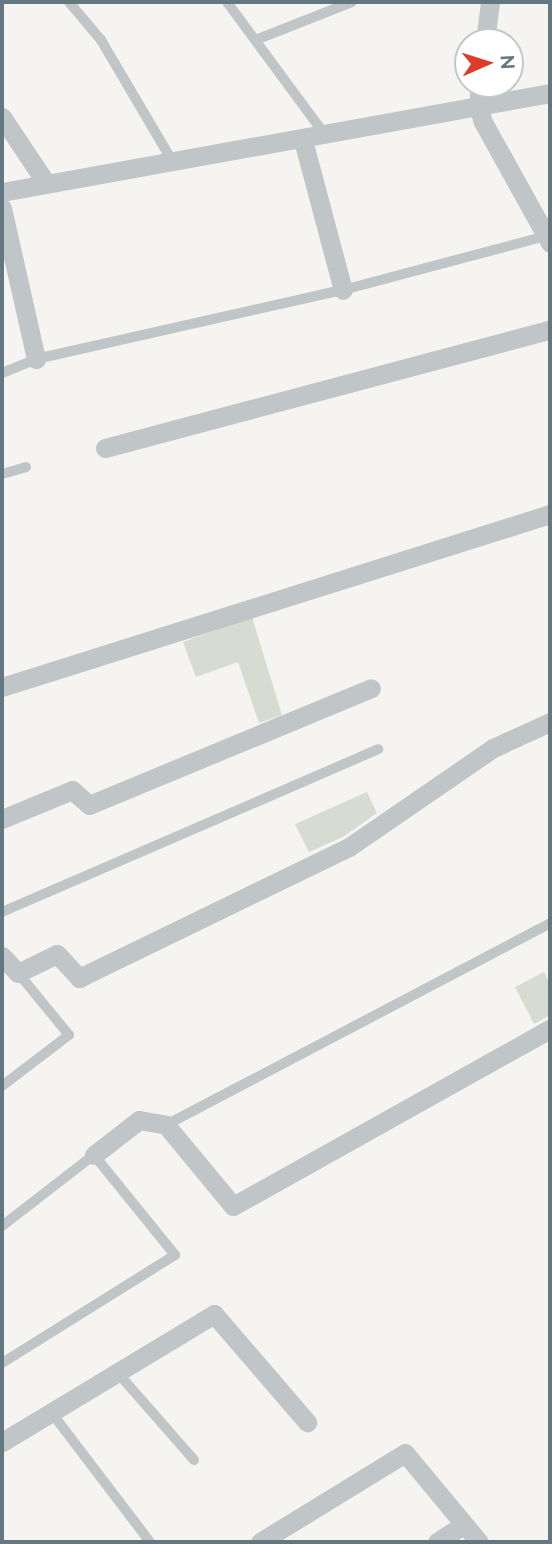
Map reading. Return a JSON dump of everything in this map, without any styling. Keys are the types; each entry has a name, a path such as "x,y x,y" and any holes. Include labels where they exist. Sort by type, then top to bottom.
{"street":[{"path":"487,28 490,2"},
{"path":"479,98 478,105 548,240"},
{"path":"2,192 326,136 478,105 548,99"},
{"path":"2,117 46,183"},
{"path":"303,140 343,290"},
{"path":"2,208 36,359"},
{"path":"105,448 550,330"},
{"path":"2,687 550,514"},
{"path":"2,819 72,790 89,805 371,688"},
{"path":"2,956 18,973 57,954 79,978 349,847 493,748 550,722"},
{"path":"94,1155 139,1119 166,1125 233,1206 550,1029"},
{"path":"2,1442 214,1314 307,1422"},
{"path":"260,1542 405,1453 479,1542"},
{"path":"437,1542 463,1525"}],"lane":[{"path":"69,2 101,40 173,162"},
{"path":"227,2 258,39 326,136"},
{"path":"258,39 352,2"},
{"path":"2,373 36,359 343,290 548,240"},
{"path":"2,474 26,467"},
{"path":"2,912 378,749"},
{"path":"166,1125 550,923"},
{"path":"2,1086 69,1035 18,973"},
{"path":"2,1226 94,1155 175,1255 2,1363"},
{"path":"117,1372 194,1460"},
{"path":"51,1412 150,1542"}],"shaded area":[{"path":"252,617 282,715 259,723 238,662 196,677 183,642"},
{"path":"367,792 377,813 343,837 309,852 295,824"},
{"path":"544,972 550,984 550,1015 534,1024 515,987"}]}
